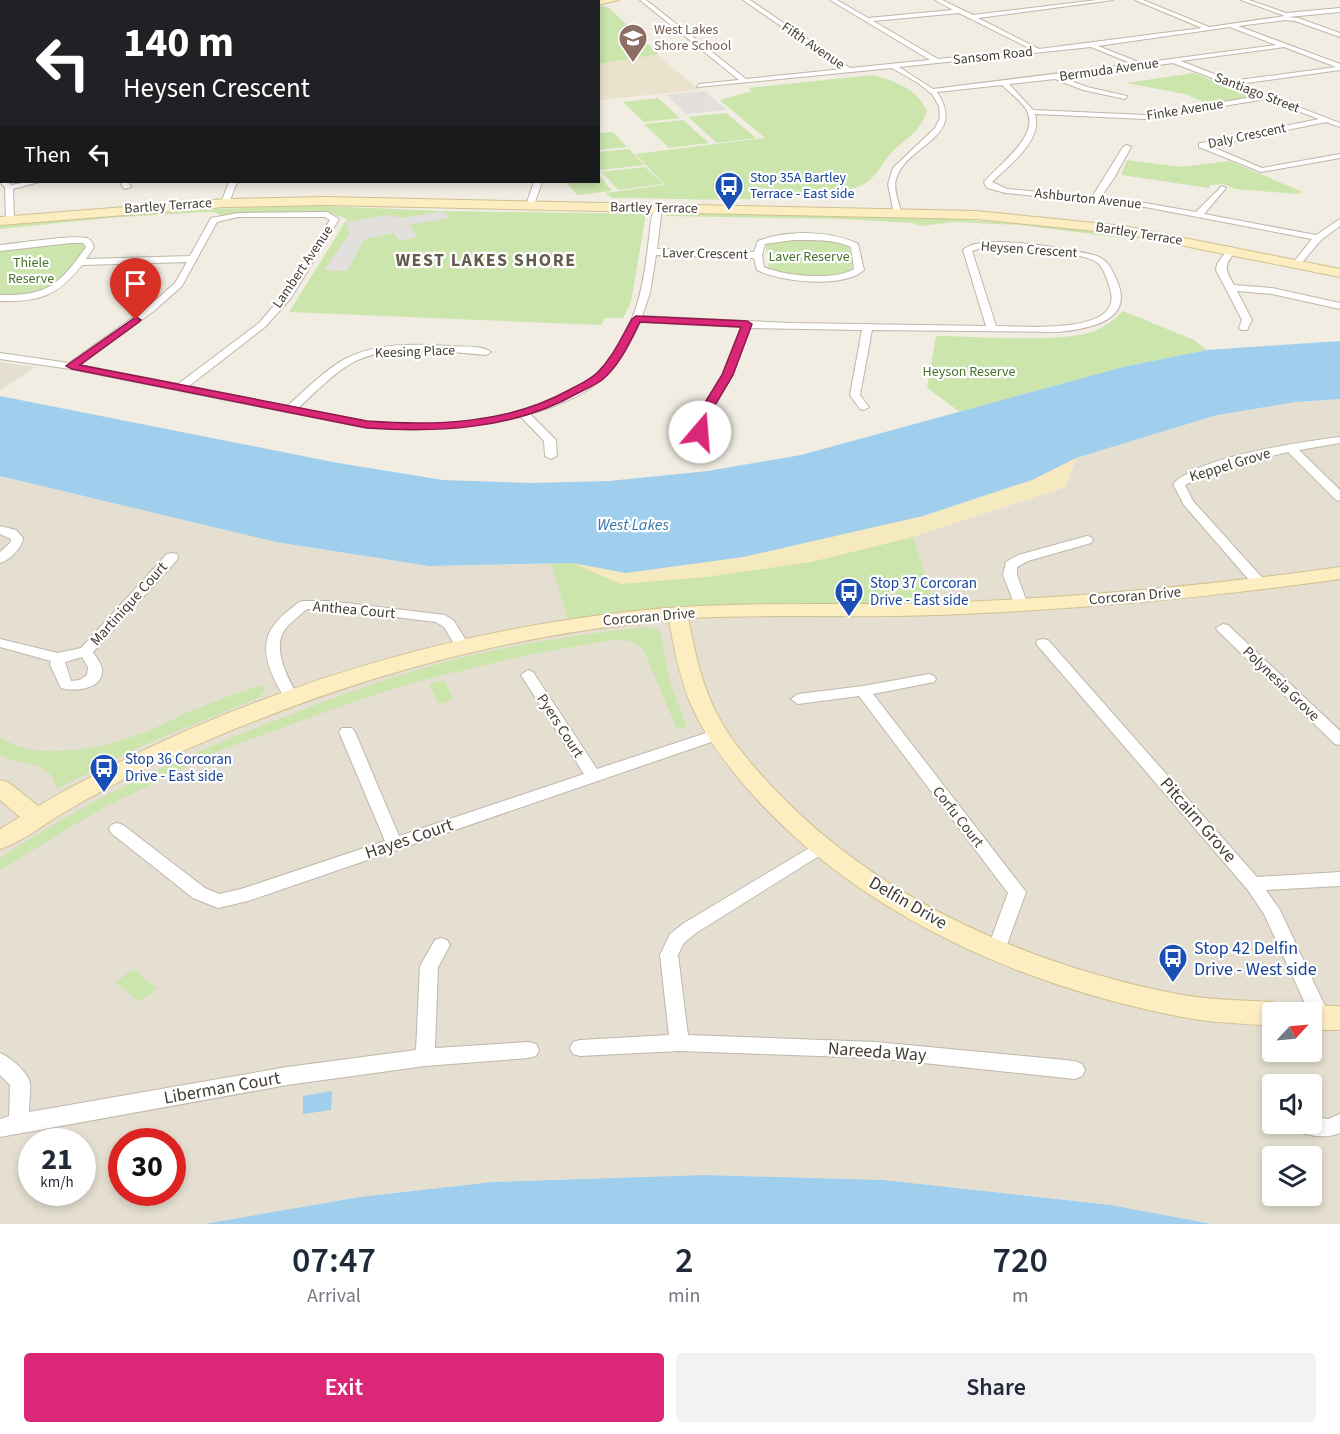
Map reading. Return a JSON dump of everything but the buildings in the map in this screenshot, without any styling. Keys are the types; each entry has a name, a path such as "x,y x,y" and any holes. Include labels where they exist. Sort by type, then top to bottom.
{"street":[{"path":"600,3 615,0"},
{"path":"643,0 746,81"},
{"name":"Fifth Avenue","path":"746,0 850,71"},
{"path":"833,0 938,62"},
{"path":"938,0 1039,51"},
{"path":"972,17 1110,0"},
{"path":"1138,0 1209,28"},
{"path":"1244,0 1286,16 1296,17 1340,10"},
{"path":"867,20 959,11"},
{"name":"Sansom Road","path":"699,86 1091,45 1286,16"},
{"path":"1296,17 1340,35"},
{"path":"1229,26 1286,45 1340,67"},
{"path":"1091,45 1142,66"},
{"name":"Bermuda Avenue","path":"932,91 1142,66 1286,45"},
{"name":"Santiago Street","path":"1173,61 1340,125"},
{"path":"895,67 932,91 944,107 944,118 935,134 906,158 893,174 891,183 897,212"},
{"path":"1230,83 1340,67"},
{"path":"1056,77 1085,89 1125,97"},
{"path":"1004,83 1033,112"},
{"name":"Finke Avenue","path":"1033,112 1145,117 1266,97"},
{"name":"Ashburton Avenue","path":"1033,112 1035,122 1033,132 988,184 1005,191 1095,198 1199,214 1318,238"},
{"name":"Daly Crescent","path":"1327,120 1202,145 1261,170 1340,156"},
{"path":"1095,198 1110,178 1127,147"},
{"path":"3,183 5,220"},
{"path":"225,203 233,183"},
{"path":"530,205 538,183"},
{"path":"1199,214 1222,188"},
{"name":"Bartley Terrace","path":"5,220 225,203 326,201 976,214 1132,232 1340,273"},
{"path":"0,356 72,366 367,424 412,428 481,422 523,413 557,401 598,378 618,355 636,319 644,294 658,208"},
{"name":"Lambert Avenue","path":"72,366 152,308 179,284 214,220 238,215 327,214 335,219 286,298 262,325 182,387"},
{"path":"1296,264 1318,238 1340,222"},
{"name":"Laver Crescent","path":"773,238 844,240 855,246 859,270 852,276 843,278 777,276 760,268 758,255 761,243 773,238"},
{"path":"0,248 71,240 86,241 90,247 50,292 29,299 0,298"},
{"name":"Heysen Crescent","path":"636,319 868,327 992,329 1066,329 1103,318 1111,312 1117,297 1103,262 1087,254 984,244 968,248 992,329"},
{"path":"1232,250 1221,264 1221,270 1247,320 1244,328"},
{"name":"Laver Crescent","path":"652,252 758,255"},
{"path":"79,262 193,259"},
{"path":"1232,288 1272,291 1340,306"},
{"path":"705,446 700,432 702,417 727,375 747,324"},
{"path":"864,407 855,395 868,327"},
{"name":"Keesing Place","path":"290,409 344,364 368,353 392,350 454,349 486,352"},
{"path":"523,413 550,441 551,456"},
{"name":"Keppel Grove","path":"1261,585 1188,502 1179,484 1199,471 1290,447 1340,440"},
{"path":"1290,447 1340,497"},
{"path":"0,530 12,533 17,538 16,544 0,559"},
{"path":"1021,605 1010,576 1011,565 1023,558 1087,540"},
{"name":"Martinique Court","path":"0,643 58,658 86,651 172,557"},
{"name":"Corcoran Drive","path":"0,840 132,766 224,725 353,677 463,646 570,625 677,613 936,609 1021,605 1261,585 1340,573"},
{"name":"Anthea Court","path":"292,698 279,674 273,639 278,628 304,605 329,605 440,618 451,626 463,646"},
{"name":"Delfin Drive","path":"677,613 696,688 718,734 774,805 821,847 904,905 996,950 1072,978 1178,1005 1262,1013"},
{"name":"Polynesia Grove","path":"1223,628 1340,740"},
{"name":"Pitcairn Grove","path":"1043,643 1253,884 1271,910 1324,1019"},
{"name":"Martinique Court","path":"58,658 57,665 66,686 77,686 89,682 94,677 95,667 86,651"},
{"name":"Pyers Court","path":"528,675 593,776"},
{"path":"798,699 863,691 928,679"},
{"name":"Corfu Court","path":"863,691 1017,892 996,950"},
{"path":"346,732 394,843"},
{"name":"Hayes Court","path":"117,829 199,893 218,901 242,896 718,734"},
{"path":"0,788 37,818"},
{"path":"679,1043 669,955 676,939 821,847"},
{"path":"1253,884 1340,879"},
{"path":"425,1057 429,966 441,945"},
{"name":"Nareeda Way","path":"580,1048 679,1043 876,1050 1075,1070"},
{"name":"Liberman Court","path":"0,1062 20,1082 10,1125 287,1076 425,1057 529,1050"},
{"path":"1322,1127 1329,1128 1340,1123"}],"shaded area":[{"name":"West Lakes Shore School","path":"631,32 699,90 600,100 600,36"},
{"path":"704,91 727,110 687,114 666,95"},
{"path":"443,211 451,218 409,225 418,237 400,241 393,233 365,239 347,271 324,270 349,234 346,222 387,215 402,218"},
{"path":"0,362 19,365 35,367 0,391"},
{"path":"1340,399 1340,1224 1212,1224 1111,1205 883,1180 704,1175 492,1182 360,1197 204,1224 0,1224 0,476 276,542 429,566 573,563 626,573 743,557 923,516 1032,480 1076,458 1217,415 1296,402"}],"green space":[{"path":"600,5 609,8 659,54 600,64"},
{"path":"1194,73 1251,97 1209,104 1185,94 1126,83"},
{"path":"874,75 905,87 923,103 927,111 917,130 893,151 873,177 853,189 788,198 748,199 613,198 605,193 665,185 635,154 765,138 720,100 752,91 748,88"},
{"path":"658,98 680,118 644,122 623,102"},
{"path":"726,113 756,138 717,143 688,117"},
{"path":"683,120 709,143 669,148 644,124"},
{"path":"613,132 627,147 600,150 600,133"},
{"path":"629,149 644,165 601,170 600,152"},
{"path":"1127,160 1181,167 1229,161 1303,192 1297,194 1236,189 1223,184 1210,185 1209,188 1121,175"},
{"path":"645,167 663,184 618,190 602,172"},
{"path":"600,176 612,191 577,195 567,183 600,183"},
{"path":"323,206 443,211 646,214 631,302 623,318 605,318 601,325 289,312 347,219 327,212 221,215 204,212 108,218 0,229 0,226 121,215"},
{"path":"666,213 955,219 1059,227 1136,238 1020,225 955,222 920,226 913,223 842,219 665,216"},
{"name":"Laver Reserve","path":"779,240 837,241 849,245 853,270 834,275 811,276 769,270 766,245"},
{"name":"Thiele Reserve","path":"82,242 87,247 65,276 44,293 0,296 0,250"},
{"name":"Heyson Reserve","path":"1123,311 1194,340 1207,350 1123,367 960,412 927,388 936,336 1065,337 1097,330 1111,322"},
{"path":"913,537 936,609 677,613 570,625 551,564 573,563 620,584 706,577 811,562"},
{"path":"647,627 659,630 661,634 670,683 687,727 677,729 643,649 630,641 611,640 522,656 427,679 367,697 221,750 99,810 0,870 0,858 88,805 210,747 315,705 416,670 492,651 544,641"},
{"path":"444,680 454,700 439,704 429,684"},
{"path":"262,685 265,691 258,698 141,746 56,789 54,780 43,769 0,755 0,737 15,745 51,751 109,744 156,728 193,710"},
{"path":"133,969 157,989 139,1002 116,982"}],"sand":[{"path":"1076,458 1066,487 913,537 811,562 706,577 620,584 573,563 626,573 1032,480"}],"water":[{"name":"West Lakes","path":"1340,341 1340,399 1296,402 1217,415 1076,458 1032,480 923,516 743,557 626,573 573,563 429,566 276,542 0,476 0,396 338,463 443,480 532,483 609,481 708,471 801,455 1123,367 1207,350"},
{"path":"332,1091 331,1110 303,1114 303,1096"},
{"path":"704,1175 883,1180 1111,1205 1212,1224 204,1224 360,1197 492,1182"}],"place":[{"name":"West Lakes Shore School","path":"633,64"},
{"name":"Stop 35A Bartley Terrace - East side","path":"729,212"},
{"name":"Stop 37 Corcoran Drive - East side","path":"849,618"},
{"name":"Stop 36 Corcoran Drive - East side","path":"104,794"},
{"name":"Stop 42 Delfin Drive - West side","path":"1173,984"}],"district":[{"name":"WEST LAKES SHORE","path":"486,260"}],"route":[{"path":"136,320 72,366 367,424 412,428 481,422 523,413 557,401 598,378 618,355 636,319 747,324 727,375 702,417 700,432"}]}
